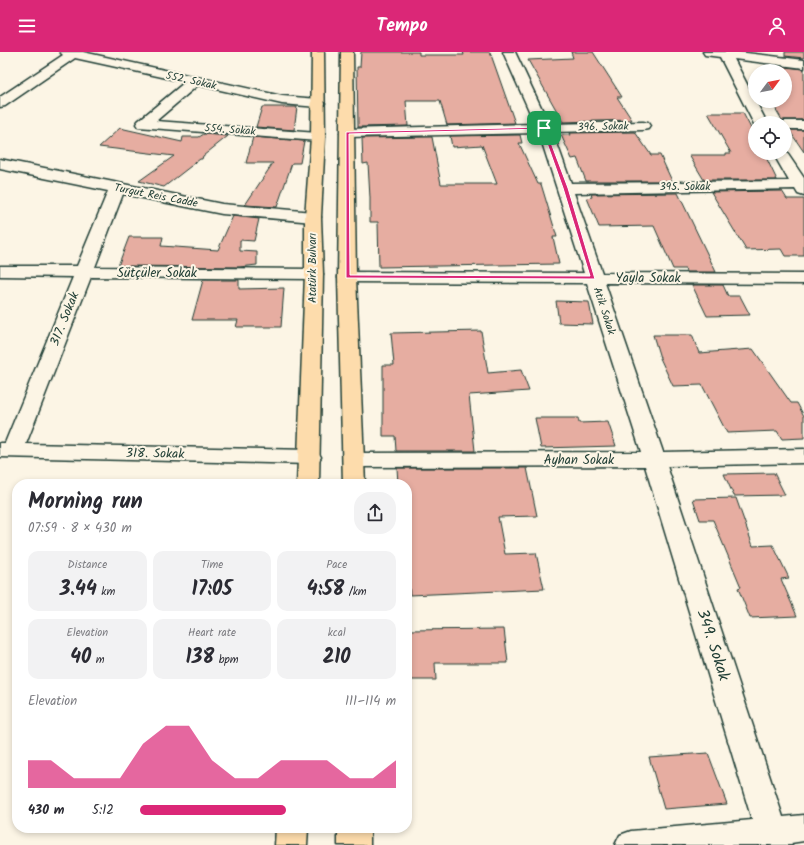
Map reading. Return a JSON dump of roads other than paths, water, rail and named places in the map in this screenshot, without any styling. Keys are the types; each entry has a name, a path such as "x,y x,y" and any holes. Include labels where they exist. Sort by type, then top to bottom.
{"main road":[{"name":"Atatürk Bulvarı","path":"308,479 314,274 313,217 318,137 318,52"},
{"path":"347,52 348,277 354,479"},
{"path":"291,845 292,833"},
{"path":"354,833 354,845"}],"street":[{"name":"552. Sokak","path":"71,52 194,82 282,100 318,103"},
{"path":"0,103 71,52"},
{"name":"Atik Sokak","path":"509,52 544,128 654,459"},
{"path":"709,52 804,64"},
{"path":"725,54 756,116"},
{"name":"554. Sokak","path":"194,82 143,124 318,137"},
{"path":"792,125 804,125"},
{"name":"396. Sokak","path":"347,133 643,126"},
{"path":"785,160 802,186"},
{"name":"Turgut Reis Cadde","path":"0,164 117,189 222,209 313,217"},
{"name":"395. Sokak","path":"565,188 802,186"},
{"name":"317. Sokak","path":"7,450 84,272 117,189"},
{"name":"Sütçüler Sokak","path":"0,272 314,274"},
{"name":"Yayla Sokak","path":"348,277 804,279"},
{"name":"318. Sokak","path":"7,450 310,457"},
{"name":"Ayhan Sokak","path":"354,460 654,459 804,456"},
{"name":"349. Sokak","path":"654,459 774,838"},
{"path":"631,845 774,838 804,828"}]}
